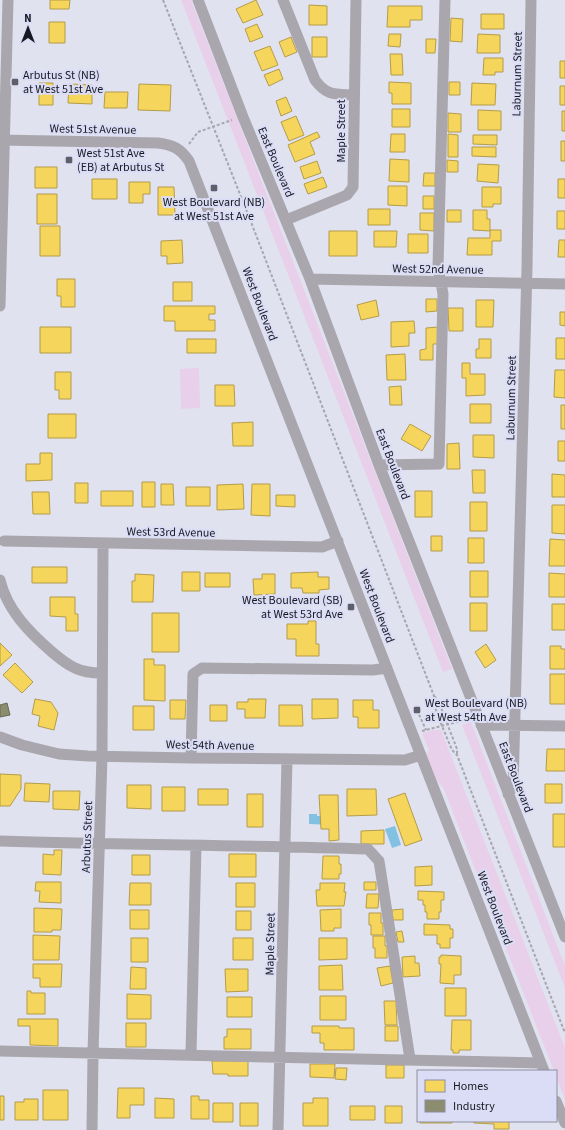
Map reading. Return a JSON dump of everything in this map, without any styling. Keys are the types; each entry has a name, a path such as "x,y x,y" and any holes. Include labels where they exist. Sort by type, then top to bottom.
{"street":[{"path":"0,306 2,140 8,0"},
{"name":"East Boulevard","path":"198,0 243,116 310,279 379,465 565,937"},
{"path":"283,0 315,80 322,89 331,94 354,95"},
{"name":"Maple Street","path":"286,220 347,195 353,187 356,0"},
{"path":"379,465 440,464 444,294 438,267 445,0"},
{"name":"Laburnum Street","path":"508,794 514,787 516,725 527,284 531,0"},
{"name":"West 51st Avenue","path":"2,140 158,143 169,145 184,152"},
{"name":"West Boulevard","path":"184,152 201,189 542,1067"},
{"name":"West 52nd Avenue","path":"310,279 565,284"},
{"name":"West 53rd Avenue","path":"1,542 322,546 338,541"},
{"name":"Arbutus Street","path":"92,1130 102,756 103,544"},
{"path":"0,580 2,589 14,613 34,637 75,669 90,673 102,673"},
{"path":"191,758 193,674 202,668 373,670 387,668"},
{"path":"480,720 516,725 565,726"},
{"name":"West 54th Avenue","path":"0,737 22,745 59,754 102,756 406,760 421,755"},
{"name":"Maple Street","path":"278,1130 287,759"},
{"path":"0,841 368,849 379,860 410,1059"},
{"path":"190,1054 196,846"},
{"path":"0,1051 410,1059 542,1067"},
{"path":"557,1103 565,1123"}],"path":[{"path":"163,0 214,127 434,696 438,700 448,725 457,749 457,755 565,1033"},
{"path":"184,152 198,132 243,116"},
{"path":"434,696 433,702 442,726 452,750 457,755"},
{"path":"417,710 426,730"},
{"path":"413,734 442,726 480,720"}],"shaded area":[{"path":"181,0 191,0 452,669 443,672"},
{"path":"199,368 200,408 181,409 180,369"},
{"path":"471,722 565,966 565,988 462,725"},
{"path":"433,730 441,730 565,1048 565,1100 557,1080 557,1070 554,1070 443,787 437,781 427,756 429,750 422,733"}],"water":[{"path":"309,814 317,814 317,816 334,816 334,825 309,824"},
{"path":"395,826 401,845 392,848 385,829"}],"building: Homes":[{"path":"50,0 70,0 69,9 50,9"},
{"path":"256,0 263,15 243,23 236,9"},
{"path":"309,5 327,6 327,25 309,25"},
{"path":"388,6 422,6 422,20 410,20 410,27 387,27"},
{"path":"481,14 504,14 504,29 481,29"},
{"path":"451,18 463,19 462,42 450,41"},
{"path":"49,22 65,22 65,43 49,43"},
{"path":"257,24 263,37 250,42 245,29"},
{"path":"389,34 401,34 400,47 388,46"},
{"path":"478,34 500,35 500,53 477,53"},
{"path":"291,37 297,52 285,57 279,42"},
{"path":"312,37 327,37 327,57 312,57"},
{"path":"426,39 436,39 435,53 426,53"},
{"path":"270,46 278,65 262,71 254,52"},
{"path":"390,54 402,54 403,75 391,75"},
{"path":"484,58 503,58 503,72 495,72 495,75 483,75"},
{"path":"560,61 565,61 565,78 560,78"},
{"path":"279,69 283,79 269,86 264,75"},
{"path":"389,82 411,83 411,104 392,104 392,93 389,93"},
{"path":"449,82 460,82 460,95 449,95"},
{"path":"39,83 53,83 53,105 39,105"},
{"path":"472,83 496,84 495,105 471,105"},
{"path":"69,84 92,85 92,104 68,103"},
{"path":"139,84 171,85 170,111 138,110"},
{"path":"560,86 565,86 565,105 560,105"},
{"path":"105,92 128,92 127,108 104,108"},
{"path":"286,97 292,111 281,116 276,101"},
{"path":"392,109 410,109 410,127 392,127"},
{"path":"478,110 501,111 501,130 478,130"},
{"path":"562,111 565,111 565,131 562,131"},
{"path":"448,113 461,114 461,132 448,132"},
{"path":"296,116 304,135 289,141 281,122"},
{"path":"317,132 320,137 310,142 315,154 295,162 288,145"},
{"path":"391,134 405,134 405,152 390,152"},
{"path":"448,134 458,135 458,157 448,157"},
{"path":"473,135 497,135 497,145 473,144"},
{"path":"561,141 565,141 565,161 561,161"},
{"path":"472,147 496,147 496,157 472,156"},
{"path":"390,159 409,160 409,182 389,181"},
{"path":"447,160 458,161 458,172 447,172"},
{"path":"317,161 321,173 304,179 300,167"},
{"path":"478,164 499,165 498,183 477,181"},
{"path":"35,167 57,167 57,188 35,188"},
{"path":"424,173 435,173 435,186 423,186"},
{"path":"323,177 327,187 308,194 304,184"},
{"path":"92,179 117,179 117,199 92,199"},
{"path":"558,179 565,179 565,198 558,198"},
{"path":"129,182 150,182 150,194 143,194 143,203 129,203"},
{"path":"388,186 407,186 407,206 388,205"},
{"path":"158,187 174,187 175,215 158,215"},
{"path":"482,187 501,187 501,204 493,204 493,207 482,207"},
{"path":"37,194 57,194 57,224 37,224"},
{"path":"423,196 434,196 434,209 423,209"},
{"path":"368,209 390,209 390,225 368,225"},
{"path":"447,210 461,210 461,222 447,222"},
{"path":"473,210 487,210 487,219 490,219 490,231 473,230"},
{"path":"557,211 565,211 565,229 557,229"},
{"path":"420,213 434,213 434,231 420,230"},
{"path":"40,226 60,226 60,256 40,256"},
{"path":"490,230 501,230 501,241 492,241 492,255 467,255 468,238 490,238"},
{"path":"329,231 357,231 357,256 329,256"},
{"path":"374,231 397,231 396,247 374,247"},
{"path":"408,234 428,234 428,253 408,253"},
{"path":"182,240 183,263 167,264 167,256 161,256 161,241"},
{"path":"559,240 565,240 565,257 558,257"},
{"path":"57,279 75,279 75,307 61,307 61,296 57,296"},
{"path":"173,282 192,282 192,301 173,301"},
{"path":"426,299 437,299 437,311 426,312"},
{"path":"376,300 379,316 361,320 357,305"},
{"path":"476,300 494,300 493,327 476,327"},
{"path":"164,306 215,306 215,314 209,314 209,320 215,320 215,331 175,331 175,321 164,321"},
{"path":"448,308 463,308 463,331 449,331"},
{"path":"560,312 565,312 565,326 560,325"},
{"path":"414,321 415,333 409,333 409,346 391,347 391,322"},
{"path":"40,327 71,327 71,353 40,353"},
{"path":"438,327 438,344 433,344 433,360 420,360 420,350 426,349 426,328"},
{"path":"556,338 565,338 565,359 556,359"},
{"path":"187,339 216,339 216,353 187,353"},
{"path":"479,339 491,339 491,358 476,358 476,349 479,349"},
{"path":"405,354 406,380 387,380 386,355"},
{"path":"462,363 470,363 470,374 485,374 485,395 466,396 466,378 462,378"},
{"path":"555,370 565,370 565,398 554,397"},
{"path":"55,372 71,372 71,399 59,399 59,390 55,390"},
{"path":"215,385 234,385 235,406 215,406"},
{"path":"401,386 402,405 390,405 389,387"},
{"path":"470,404 491,404 491,423 470,423"},
{"path":"561,405 565,405 565,429 561,429"},
{"path":"48,414 76,414 76,438 48,438"},
{"path":"253,422 253,446 233,446 232,423"},
{"path":"410,424 431,436 422,451 401,439"},
{"path":"473,435 494,435 494,458 473,457"},
{"path":"558,441 565,441 565,461 558,461"},
{"path":"459,443 460,469 447,469 447,444"},
{"path":"40,453 52,453 52,480 26,481 26,464 40,464"},
{"path":"472,470 485,470 485,493 473,493"},
{"path":"552,474 565,475 565,497 552,497"},
{"path":"142,482 155,482 155,507 142,507"},
{"path":"75,483 88,483 88,503 75,503"},
{"path":"161,484 173,484 174,505 161,505"},
{"path":"243,484 244,509 217,510 217,485"},
{"path":"252,484 270,484 270,516 251,515"},
{"path":"186,487 210,487 210,506 186,506"},
{"path":"101,491 133,491 133,506 101,506"},
{"path":"415,491 432,491 432,517 415,517"},
{"path":"32,492 49,492 50,514 33,514"},
{"path":"276,495 295,495 295,507 276,506"},
{"path":"470,502 487,502 487,531 470,531"},
{"path":"552,505 565,505 565,534 552,533"},
{"path":"431,536 442,536 442,551 431,551"},
{"path":"468,538 484,538 484,563 468,563"},
{"path":"550,539 565,540 565,566 549,566"},
{"path":"32,567 67,567 67,583 32,583"},
{"path":"470,571 488,571 488,597 470,597"},
{"path":"182,572 200,572 200,591 182,591"},
{"path":"318,572 318,577 329,577 329,589 319,590 319,593 303,593 302,588 291,588 291,573"},
{"path":"205,573 230,573 230,587 205,587"},
{"path":"549,573 565,574 565,597 549,597"},
{"path":"135,574 154,575 153,602 132,602 132,581 135,581"},
{"path":"262,574 275,574 275,594 254,595 253,579 262,579"},
{"path":"50,597 75,597 75,614 78,614 78,631 66,631 66,617 50,616"},
{"path":"470,603 487,603 487,631 470,631"},
{"path":"552,604 565,604 565,630 552,630"},
{"path":"152,613 179,613 179,652 152,652"},
{"path":"308,621 316,621 316,644 319,644 319,656 296,656 296,639 287,639 287,624 308,624"},
{"path":"0,643 12,655 0,666"},
{"path":"486,644 496,660 485,668 475,652"},
{"path":"550,646 561,646 561,649 565,649 565,669 550,669"},
{"path":"144,659 154,659 154,665 165,665 165,701 144,700"},
{"path":"15,663 33,682 22,693 3,675"},
{"path":"550,674 565,674 565,704 550,704"},
{"path":"35,699 51,702 58,713 54,730 38,726 40,716 32,714"},
{"path":"248,699 266,699 265,718 245,718 245,709 237,709 237,702 248,702"},
{"path":"312,699 338,699 338,718 312,719"},
{"path":"170,700 186,700 185,719 170,719"},
{"path":"353,700 373,700 373,710 379,710 379,728 358,728 358,717 353,717"},
{"path":"210,705 227,705 227,721 210,721"},
{"path":"279,705 302,705 303,726 279,726"},
{"path":"133,706 154,706 154,730 133,730"},
{"path":"547,749 565,749 565,771 546,771"},
{"path":"0,774 21,775 21,789 10,806 0,806"},
{"path":"25,783 50,784 49,802 24,801"},
{"path":"545,784 562,784 562,803 545,803"},
{"path":"127,785 151,785 151,809 127,808"},
{"path":"162,787 185,787 185,811 162,811"},
{"path":"198,789 228,789 228,805 198,805"},
{"path":"347,789 376,789 377,815 347,816"},
{"path":"53,791 80,791 79,810 53,809"},
{"path":"405,793 422,840 405,846 388,799"},
{"path":"247,794 263,794 263,827 247,827"},
{"path":"319,795 338,795 339,840 329,841 329,829 321,829"},
{"path":"553,814 565,814 565,847 553,847"},
{"path":"384,830 384,844 361,844 361,831"},
{"path":"54,850 62,850 61,875 43,874 43,854 54,855"},
{"path":"229,854 256,854 256,877 229,877"},
{"path":"132,855 150,855 150,875 132,875"},
{"path":"323,856 339,856 341,874 339,874 339,879 322,879"},
{"path":"432,866 432,885 415,886 415,867"},
{"path":"36,882 61,882 61,903 39,902 40,891 35,891"},
{"path":"364,882 376,882 376,890 364,890"},
{"path":"130,883 151,883 151,905 129,905"},
{"path":"236,883 255,883 255,907 236,907"},
{"path":"320,883 345,883 344,892 346,892 344,906 317,906 316,890 320,890"},
{"path":"418,891 444,892 444,900 441,900 441,912 439,912 439,919 427,919 427,912 425,912 423,900 418,900"},
{"path":"367,894 379,894 378,908 366,908"},
{"path":"34,908 62,909 61,930 52,930 52,932 34,932"},
{"path":"341,909 341,928 334,928 334,931 321,931 320,910"},
{"path":"403,909 403,920 393,920 392,910"},
{"path":"130,910 149,910 149,929 130,929"},
{"path":"236,911 251,911 251,930 236,930"},
{"path":"369,913 381,913 383,935 371,935"},
{"path":"424,924 450,925 450,929 453,929 453,938 450,938 450,948 440,948 440,944 437,944 437,935 424,935"},
{"path":"402,931 404,942 398,942 396,932"},
{"path":"33,935 60,936 59,960 33,960"},
{"path":"373,936 385,936 387,958 375,958"},
{"path":"131,938 148,938 148,962 131,962"},
{"path":"233,938 253,938 253,960 233,960"},
{"path":"319,938 347,938 347,959 319,960"},
{"path":"441,955 461,956 461,975 454,975 454,984 440,983 441,964 439,964 439,957 441,957"},
{"path":"415,956 415,963 419,963 420,976 403,977 402,957"},
{"path":"33,964 62,964 61,987 40,987 40,978 33,978"},
{"path":"342,965 343,990 319,990 319,966"},
{"path":"390,966 393,983 381,986 377,968"},
{"path":"131,967 146,968 146,989 130,989"},
{"path":"225,969 248,969 248,991 226,992"},
{"path":"445,988 466,988 466,1016 445,1016"},
{"path":"27,991 31,991 31,993 45,993 45,1014 27,1014"},
{"path":"127,994 151,995 151,1019 127,1019"},
{"path":"320,996 346,996 346,1020 320,1020"},
{"path":"227,997 252,997 252,1017 227,1017"},
{"path":"384,1001 396,1001 397,1025 385,1025"},
{"path":"18,1019 58,1019 58,1046 30,1045 30,1026 18,1026"},
{"path":"452,1020 471,1020 471,1050 459,1050 459,1053 453,1053 453,1050 451,1050"},
{"path":"126,1023 146,1023 146,1047 126,1047"},
{"path":"312,1026 339,1026 339,1028 354,1028 354,1050 324,1050 324,1043 320,1043 320,1033 312,1033"},
{"path":"385,1026 398,1026 398,1041 385,1041"},
{"path":"227,1029 251,1029 251,1049 224,1049 224,1037 227,1037"},
{"path":"212,1061 248,1061 248,1076 213,1074"},
{"path":"310,1064 335,1064 334,1078 310,1077"},
{"path":"386,1065 404,1065 404,1078 386,1078"},
{"path":"336,1068 347,1068 346,1080 335,1079"},
{"path":"118,1088 144,1088 144,1105 130,1105 130,1118 117,1118"},
{"path":"43,1090 68,1090 68,1120 43,1120"},
{"path":"0,1096 4,1096 4,1120 0,1120"},
{"path":"191,1096 199,1096 199,1100 209,1100 209,1119 191,1119"},
{"path":"155,1098 174,1099 174,1118 155,1118"},
{"path":"313,1098 328,1098 328,1126 303,1126 303,1103 313,1103"},
{"path":"24,1099 38,1099 38,1120 15,1120 15,1102 24,1102"},
{"path":"213,1103 233,1103 233,1122 213,1122"},
{"path":"240,1103 258,1103 258,1126 240,1126"},
{"path":"350,1106 375,1106 375,1120 350,1120"},
{"path":"385,1106 402,1106 402,1123 385,1123"},
{"path":"420,1122 452,1122 452,1123"},
{"path":"509,1122 509,1129 494,1129 494,1124 474,1123"}],"building: Industry":[{"path":"7,703 10,715 0,717 0,705"}],"place":[{"name":"Arbutus St (NB) at West 51st Ave","path":"15,82"},
{"name":"West 51st Ave (EB) at Arbutus St","path":"69,160"},
{"name":"West Boulevard (NB) at West 51st Ave","path":"214,188"},
{"name":"West Boulevard (SB) at West 53rd Ave","path":"351,607"},
{"name":"West Boulevard (NB) at West 54th Ave","path":"417,710"}]}
